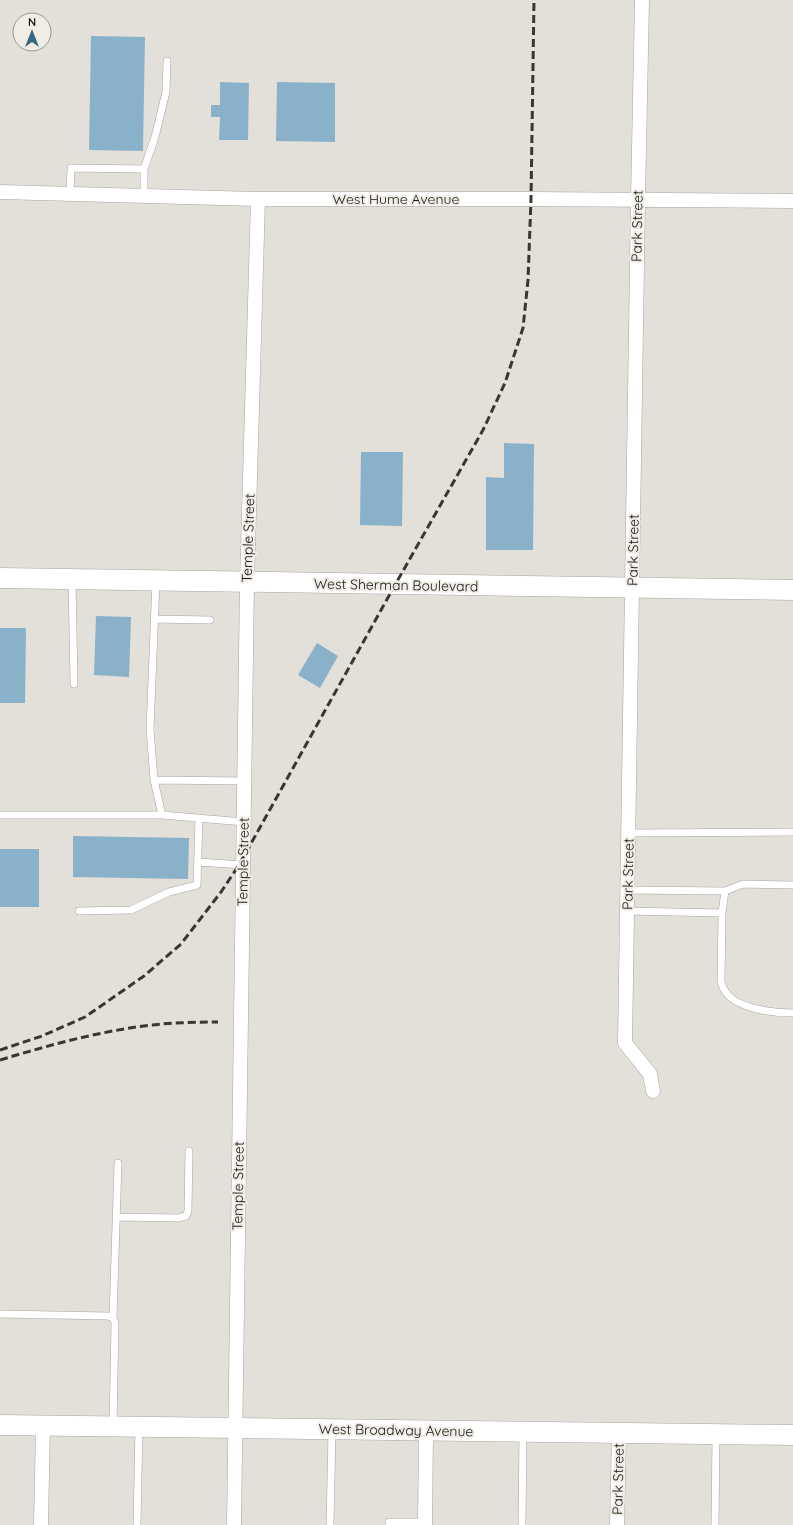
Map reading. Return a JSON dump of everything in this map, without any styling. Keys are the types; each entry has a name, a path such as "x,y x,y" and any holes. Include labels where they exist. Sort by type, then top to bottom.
{"street":[{"name":"Park Street","path":"642,0 625,1043 650,1074 653,1091"},
{"name":"West Hume Avenue","path":"0,192 258,199 638,199 793,201"},
{"name":"Temple Street","path":"234,1525 247,582 258,199"},
{"name":"West Sherman Boulevard","path":"0,578 793,590"},
{"name":"West Broadway Avenue","path":"0,1424 235,1427 332,1430 793,1435"},
{"path":"42,1525 43,1425"},
{"path":"425,1524 426,1431"},
{"name":"Park Street","path":"617,1525 619,1432"}],"lane":[{"path":"144,196 144,169 155,137 166,92 167,61"},
{"path":"70,194 71,168 144,169"},
{"path":"72,579 74,684"},
{"path":"156,581 150,729 154,780 162,815"},
{"path":"155,619 210,620"},
{"path":"154,780 244,781"},
{"path":"0,815 162,815 244,822"},
{"path":"79,911 131,910 169,892 197,885 200,818"},
{"path":"629,833 793,832"},
{"path":"198,862 243,865"},
{"path":"628,890 725,891 742,884 793,886"},
{"path":"725,891 722,913 721,982 724,991 730,997 744,1005 774,1012 793,1013"},
{"path":"627,911 722,913"},
{"path":"116,1217 178,1218 186,1216 188,1211 189,1151"},
{"path":"114,1426 115,1322 113,1318 118,1163"},
{"path":"0,1314 108,1316 113,1318"},
{"path":"137,1525 139,1426"},
{"path":"330,1525 332,1430"},
{"path":"522,1525 523,1432"},
{"path":"714,1525 716,1434"},
{"path":"388,1525 388,1522 425,1524"}],"building":[{"path":"91,36 145,37 143,151 89,150"},
{"path":"220,82 249,83 248,140 219,140 220,117 211,117 211,105 220,105"},
{"path":"277,82 335,83 335,142 276,141"},
{"path":"504,443 534,444 533,550 486,550 486,477 504,478"},
{"path":"361,452 403,452 402,526 360,525"},
{"path":"96,616 131,617 129,677 94,675"},
{"path":"0,628 26,628 25,703 0,703"},
{"path":"317,643 338,656 320,688 298,675"},
{"path":"73,836 189,838 188,879 73,877"},
{"path":"0,849 39,849 39,907 0,907"}],"railway":[{"path":"0,1050 42,1036 85,1017 144,976 181,944 221,892 239,865 483,430 505,383 523,328 528,280 531,199 534,0"},
{"path":"0,1060 32,1050 97,1034 141,1026 218,1022"}]}
